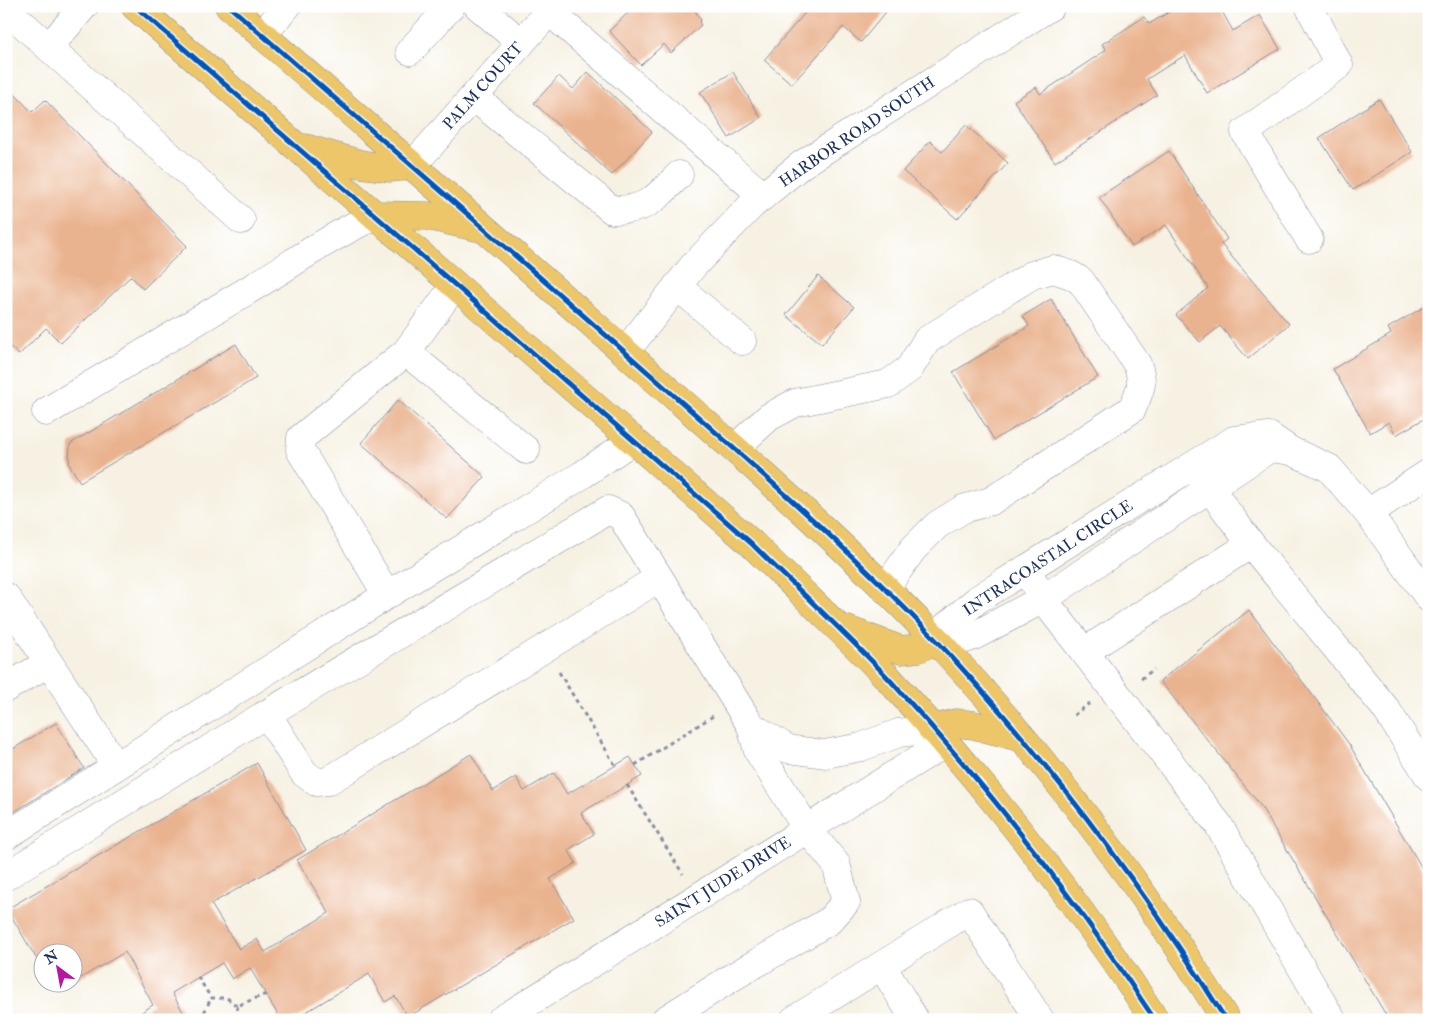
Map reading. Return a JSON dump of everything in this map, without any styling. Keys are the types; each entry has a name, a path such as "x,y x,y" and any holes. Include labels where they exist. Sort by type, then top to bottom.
{"main road":[{"path":"135,6 751,543 837,626 888,679 994,800 1053,874 1155,1020"},
{"path":"229,6 734,448 793,501 936,640 1075,802 1134,882 1196,972 1226,1020"},
{"path":"294,144 360,164 389,168 412,166"},
{"path":"376,215 428,216 485,229"},
{"path":"837,626 901,650 919,648 936,640"},
{"path":"939,736 956,723 974,724 1022,738"}],"street":[{"path":"49,47 84,6"},
{"path":"262,35 287,6"},
{"path":"410,51 451,6"},
{"path":"478,6 521,43"},
{"name":"HARBOR ROAD SOUTH","path":"625,352 694,265 752,205 801,165 1051,6"},
{"path":"1309,6 1339,65 1245,132 1309,239"},
{"path":"549,8 763,196"},
{"name":"PALM COURT","path":"412,166 521,43 549,8"},
{"path":"6,9 241,220"},
{"path":"474,97 612,210 629,211 652,201 679,175"},
{"path":"46,412 276,273 322,243 376,215"},
{"path":"734,448 769,417 795,403 888,384 908,369 927,340 1032,275 1053,269 1071,275 1081,281 1137,364 1142,377 1132,409 992,501 963,510 937,525 908,555 885,589"},
{"path":"387,595 300,450 301,438 406,352 455,285"},
{"path":"678,286 742,340"},
{"path":"406,352 526,450"},
{"name":"INTRACOASTAL CIRCLE","path":"936,640 942,630 978,599 1193,465 1234,440 1269,436 1291,451 1328,468 1368,513 1429,598"},
{"path":"6,836 387,595 582,475 633,440"},
{"name":"INTRACOASTAL CIRCLE","path":"936,640 962,640 974,636 1042,599 1270,448 1291,451"},
{"path":"1193,465 1251,544 1386,709 1429,777"},
{"path":"1368,513 1429,473"},
{"path":"6,876 267,714 608,510 621,516 751,726 758,751 807,829 836,864 846,902 830,922 664,1020"},
{"path":"1084,652 1251,544"},
{"path":"1026,569 1042,599 1218,824 1332,1020"},
{"path":"267,714 304,772 316,782 328,781 659,578"},
{"path":"6,597 116,766"},
{"path":"6,688 48,663"},
{"path":"751,726 788,749 825,754 861,747 898,733 939,736"},
{"name":"SAINT JUDE DRIVE","path":"501,1020 807,829 939,736"},
{"path":"794,1020 968,911 1040,1020"},
{"path":"882,966 915,1020"}],"path":[{"path":"544,648 615,765"},
{"path":"1140,679 1154,669"},
{"path":"1074,715 1093,701"},
{"path":"635,765 736,702"},
{"path":"627,785 698,898"},
{"path":"198,977 211,998"},
{"path":"237,1006 266,994"},
{"path":"211,998 227,998 237,1006 240,1020"},
{"path":"206,1020 204,1013 211,998"}],"building":[{"path":"635,6 692,6 701,20 699,22 701,25 671,53 664,44 641,65 609,31"},
{"path":"811,6 891,6 861,42 843,27 792,84 764,60"},
{"path":"1179,6 1219,6 1233,31 1260,15 1280,49 1207,93 1185,55 1147,79 1157,95 1055,162 1014,101 1036,87 1040,94 1106,50 1102,44 1144,17 1149,24"},
{"path":"588,72 652,132 612,175 534,103 559,76 573,89"},
{"path":"733,72 761,118 729,138 700,92"},
{"path":"6,85 32,112 45,100 187,246 143,289 131,276 61,343 46,328 19,355 6,343"},
{"path":"1379,99 1412,152 1353,190 1319,138"},
{"path":"966,125 1008,163 957,219 903,171 930,141 942,152"},
{"path":"1169,151 1227,239 1221,244 1289,324 1248,359 1220,326 1200,342 1176,315 1208,288 1166,225 1132,247 1099,197"},
{"path":"818,276 854,307 822,344 786,315"},
{"path":"1051,299 1098,377 994,440 953,372 1029,326 1023,316"},
{"path":"1429,304 1429,416 1396,435 1389,422 1370,433 1333,369 1391,334 1388,328"},
{"path":"236,344 256,378 80,482 69,464 70,444"},
{"path":"398,400 485,477 447,519 361,443"},
{"path":"1249,610 1349,744 1429,880 1429,1020 1389,1020 1260,805 1160,681"},
{"path":"56,723 84,768 6,817 6,753"},
{"path":"471,754 493,791 516,777 524,791 554,773 567,794 630,757 642,776 581,813 594,834 568,850 576,863 550,879 574,918 408,1017 395,996 385,1002 369,974 293,1020 281,1020 250,968 232,979 222,963 172,993 183,1012 170,1020 129,1020 153,1005 125,952 82,977 82,944 32,944 32,951 7,909 257,763 306,850 211,904 239,949 257,939 265,952 329,913 297,860"}],"cycle path":[{"path":"135,6 751,543 855,644 925,719 1029,844 1094,931 1155,1020"},
{"path":"229,6 731,446 868,572 934,638 1014,728 1089,822 1160,919 1226,1020"}]}
